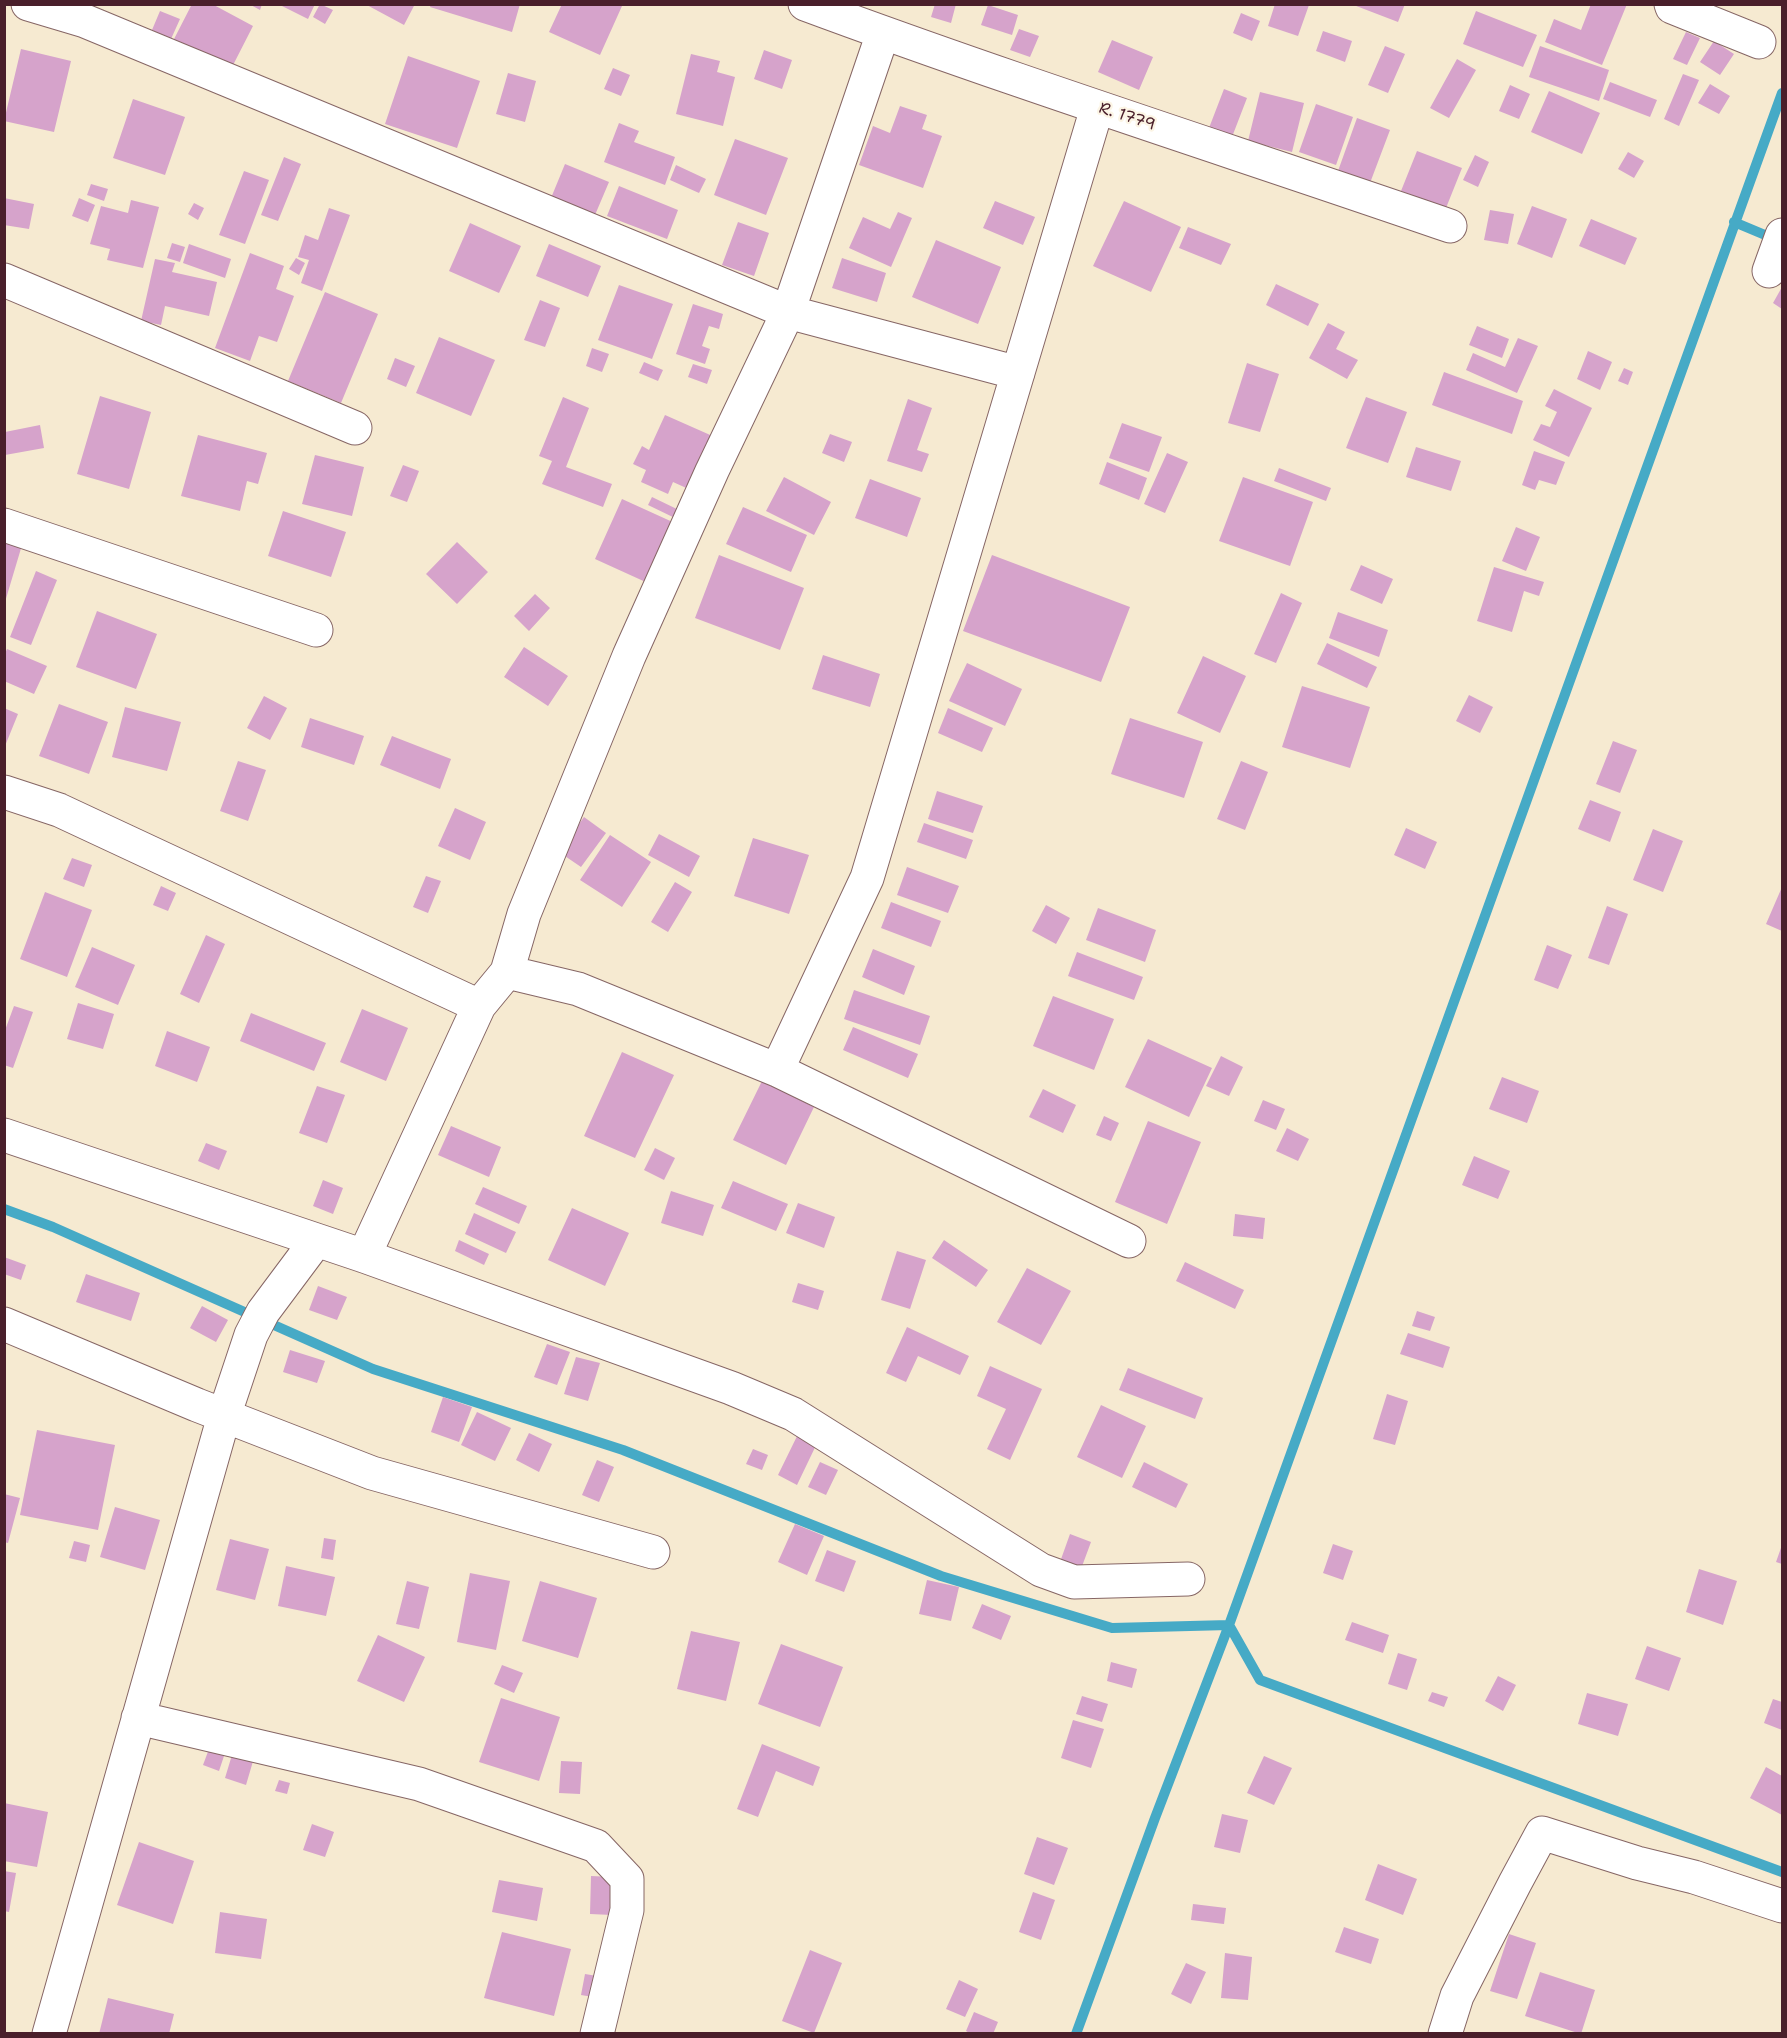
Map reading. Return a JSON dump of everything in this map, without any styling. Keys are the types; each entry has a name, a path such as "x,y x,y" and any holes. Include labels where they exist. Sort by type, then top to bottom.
{"street":[{"path":"28,4 86,21 788,312 1018,373"},
{"name":"R. 1779","path":"805,4 1097,108 1450,226"},
{"path":"1671,4 1672,7 1759,42"},
{"path":"364,1256 479,1006 507,972 524,914 628,656 712,471 788,312 883,33"},
{"path":"777,1070 867,878 1097,108"},
{"path":"1769,271 1782,235"},
{"path":"4,280 355,428"},
{"path":"4,525 316,630"},
{"path":"4,792 59,810 479,1006"},
{"path":"507,972 578,990 777,1070 1129,1241"},
{"path":"4,1135 364,1256 732,1388 793,1414 1041,1570 1074,1582 1188,1579"},
{"path":"49,2034 224,1416 257,1324 316,1241"},
{"path":"4,1324 224,1416 372,1473 653,1551"},
{"path":"138,1718 419,1784 596,1846 627,1879 627,1910 597,2034"},
{"path":"1445,2034 1457,1996 1542,1833 1637,1863 1694,1877 1782,1906"}],"building":[{"path":"192,4 212,4 253,26 230,71 173,41"},
{"path":"249,4 262,4 260,10"},
{"path":"278,4 315,4 308,19"},
{"path":"320,4 333,10 325,24 313,17"},
{"path":"365,4 415,4 404,25"},
{"path":"431,4 520,4 512,32 430,7"},
{"path":"562,4 622,6 600,55 549,32"},
{"path":"935,4 956,4 951,23 931,17"},
{"path":"1275,4 1309,5 1298,36 1268,26"},
{"path":"1351,4 1405,4 1398,22"},
{"path":"1591,4 1627,4 1602,65 1545,42 1554,19 1581,30"},
{"path":"988,5 1018,15 1012,35 981,25"},
{"path":"160,11 180,19 171,39 152,30"},
{"path":"1476,11 1537,35 1523,67 1463,44"},
{"path":"1241,13 1260,21 1252,41 1233,33"},
{"path":"1019,29 1039,36 1030,57 1010,50"},
{"path":"1323,31 1352,41 1345,62 1316,51"},
{"path":"1686,32 1700,38 1687,65 1673,59"},
{"path":"1112,40 1153,57 1139,90 1098,72"},
{"path":"1714,41 1734,54 1720,75 1700,62"},
{"path":"1385,46 1405,54 1388,93 1368,85"},
{"path":"1540,46 1609,70 1599,101 1529,77"},
{"path":"21,49 71,61 54,132 4,121"},
{"path":"764,50 792,60 782,89 754,79"},
{"path":"691,54 720,61 717,72 735,77 723,126 676,114"},
{"path":"408,56 480,81 457,148 385,124"},
{"path":"1457,59 1476,70 1449,118 1430,108"},
{"path":"613,68 630,75 621,96 604,89"},
{"path":"508,73 536,81 525,122 496,114"},
{"path":"1683,74 1699,80 1679,126 1664,119"},
{"path":"1610,82 1657,100 1650,117 1603,99"},
{"path":"1710,84 1730,96 1719,114 1698,103"},
{"path":"1510,85 1530,94 1519,119 1499,111"},
{"path":"1224,89 1247,98 1232,137 1209,128"},
{"path":"1549,91 1600,113 1582,154 1531,132"},
{"path":"1260,92 1304,103 1292,152 1248,141"},
{"path":"133,99 185,117 165,175 113,158"},
{"path":"1316,104 1353,117 1336,165 1299,152"},
{"path":"900,106 927,115 922,129 942,136 923,188 859,165 873,126 890,133"},
{"path":"1357,118 1390,130 1370,183 1338,171"},
{"path":"619,123 639,131 634,142 675,157 665,185 604,162"},
{"path":"735,139 788,158 766,215 714,195"},
{"path":"1417,151 1462,168 1446,208 1401,191"},
{"path":"1628,152 1644,161 1634,178 1618,169"},
{"path":"1475,155 1489,162 1478,187 1463,180"},
{"path":"284,157 301,164 278,221 261,215"},
{"path":"565,164 609,182 595,215 551,198"},
{"path":"676,165 706,179 699,193 670,180"},
{"path":"244,171 269,180 245,244 219,235"},
{"path":"91,184 108,189 104,201 87,195"},
{"path":"619,186 678,210 667,239 607,216"},
{"path":"4,198 34,204 29,229 4,225"},
{"path":"79,198 95,205 88,222 72,216"},
{"path":"131,200 159,207 143,268 107,260 110,249 90,244 101,206 128,213"},
{"path":"995,201 1035,217 1023,245 983,228"},
{"path":"1124,201 1181,227 1151,292 1093,266"},
{"path":"194,203 204,208 198,220 188,214"},
{"path":"1532,206 1567,219 1552,258 1517,244"},
{"path":"329,208 350,215 322,291 301,283 309,260 298,257 305,235 318,240"},
{"path":"1490,210 1514,214 1508,244 1484,240"},
{"path":"898,212 912,218 891,267 849,248 863,217 890,229"},
{"path":"1591,219 1637,238 1625,265 1579,246"},
{"path":"738,222 769,233 754,276 722,265"},
{"path":"470,223 521,246 499,293 449,271"},
{"path":"1188,227 1231,244 1221,265 1179,248"},
{"path":"936,240 1001,267 978,324 912,297"},
{"path":"172,243 185,247 180,262 167,258"},
{"path":"189,244 231,259 225,278 183,263"},
{"path":"549,244 601,266 588,297 536,276"},
{"path":"250,253 284,266 276,289 294,296 277,342 259,336 250,361 215,348"},
{"path":"296,258 305,263 299,275 289,269"},
{"path":"842,258 886,273 877,302 832,288"},
{"path":"155,259 175,263 172,272 217,282 209,316 165,306 161,325 141,321"},
{"path":"1276,284 1319,304 1308,326 1266,305"},
{"path":"619,285 673,304 652,359 598,340"},
{"path":"1782,287 1782,309 1773,303"},
{"path":"325,292 378,314 341,403 288,381"},
{"path":"540,300 560,308 545,347 524,340"},
{"path":"693,304 723,314 719,329 709,326 702,346 710,349 705,364 676,354"},
{"path":"1328,323 1345,332 1336,349 1358,360 1347,379 1309,358"},
{"path":"1477,326 1509,339 1502,358 1469,345"},
{"path":"439,337 495,360 471,416 416,393"},
{"path":"1518,338 1538,346 1517,393 1466,370 1473,353 1505,367"},
{"path":"592,348 609,354 602,372 586,366"},
{"path":"1588,351 1612,362 1600,390 1577,379"},
{"path":"395,358 415,366 406,387 387,379"},
{"path":"644,362 663,370 658,381 639,373"},
{"path":"1247,363 1279,374 1260,432 1228,423"},
{"path":"693,364 712,370 707,384 688,377"},
{"path":"1624,368 1633,372 1628,385 1618,381"},
{"path":"1444,372 1523,401 1512,434 1432,405"},
{"path":"1554,389 1592,408 1569,457 1533,440 1541,424 1550,427 1557,412 1545,406"},
{"path":"100,396 151,412 129,489 77,474"},
{"path":"563,397 589,408 566,467 612,484 603,507 542,484 552,461 539,456"},
{"path":"1366,397 1407,412 1388,463 1346,448"},
{"path":"908,399 932,408 917,450 929,454 922,472 887,461"},
{"path":"665,415 717,438 693,491 673,482 668,494 641,482 646,470 633,464 642,446 649,450"},
{"path":"1122,423 1162,437 1149,472 1109,458"},
{"path":"40,425 44,448 5,455 5,432"},
{"path":"830,434 852,442 844,462 822,453"},
{"path":"198,435 267,453 258,484 247,481 240,511 181,496"},
{"path":"1416,447 1461,461 1451,491 1406,477"},
{"path":"1534,451 1565,462 1556,485 1539,480 1535,490 1522,485"},
{"path":"1167,453 1188,462 1165,513 1144,504"},
{"path":"315,455 364,467 352,516 302,504"},
{"path":"1107,462 1147,478 1139,500 1099,484"},
{"path":"403,465 419,471 407,502 390,496"},
{"path":"1279,468 1331,488 1326,501 1274,481"},
{"path":"784,477 831,502 814,535 766,511"},
{"path":"1243,477 1313,502 1290,566 1219,541"},
{"path":"870,479 921,498 907,537 855,518"},
{"path":"652,497 683,512 679,520 648,505"},
{"path":"622,499 677,524 650,584 595,559"},
{"path":"743,507 807,535 791,572 726,544"},
{"path":"283,511 346,532 331,577 268,556"},
{"path":"1516,527 1540,537 1526,571 1502,561"},
{"path":"4,540 22,545 5,602 4,601"},
{"path":"457,542 488,572 457,604 426,574"},
{"path":"719,555 804,588 780,650 695,618"},
{"path":"992,555 1130,607 1101,682 963,631"},
{"path":"1361,565 1393,579 1382,604 1350,590"},
{"path":"1494,567 1544,582 1539,596 1524,591 1512,632 1477,621"},
{"path":"36,571 57,580 31,645 10,637"},
{"path":"1281,593 1302,603 1276,663 1254,654"},
{"path":"535,594 550,608 529,631 514,616"},
{"path":"97,611 157,634 136,689 76,667"},
{"path":"1338,612 1388,630 1379,657 1329,638"},
{"path":"1327,643 1377,667 1367,688 1317,664"},
{"path":"524,647 568,676 548,706 504,677"},
{"path":"7,649 47,666 34,694 4,681 4,656"},
{"path":"823,655 880,674 870,707 812,689"},
{"path":"1203,656 1246,676 1220,733 1177,713"},
{"path":"967,663 1022,689 1005,726 949,701"},
{"path":"1302,686 1370,707 1350,768 1282,747"},
{"path":"1469,695 1493,707 1480,733 1456,721"},
{"path":"264,696 287,708 270,740 247,728"},
{"path":"59,704 108,722 89,774 39,756"},
{"path":"125,707 181,722 167,771 112,757"},
{"path":"4,708 18,714 5,746 4,746"},
{"path":"948,708 993,728 982,752 938,733"},
{"path":"310,718 364,736 354,765 301,747"},
{"path":"1130,718 1203,742 1184,798 1111,774"},
{"path":"392,736 451,759 440,789 380,765"},
{"path":"1613,741 1637,750 1620,793 1596,784"},
{"path":"238,761 266,770 248,821 220,811"},
{"path":"1241,761 1268,772 1245,830 1217,819"},
{"path":"937,791 983,806 973,833 928,819"},
{"path":"1590,800 1621,812 1610,842 1578,829"},
{"path":"455,808 486,822 470,860 438,846"},
{"path":"584,817 606,833 581,867 559,852"},
{"path":"924,823 973,840 966,859 917,842"},
{"path":"1406,828 1437,842 1425,869 1394,855"},
{"path":"1653,829 1683,841 1663,892 1633,880"},
{"path":"659,834 700,856 689,877 648,855"},
{"path":"610,835 651,862 622,907 580,880"},
{"path":"753,838 809,855 789,914 734,896"},
{"path":"72,858 92,865 84,887 63,879"},
{"path":"907,867 959,886 948,913 897,895"},
{"path":"426,876 441,881 428,913 413,907"},
{"path":"675,882 692,892 668,932 651,922"},
{"path":"161,886 176,893 168,911 153,905"},
{"path":"1782,887 1782,931 1766,924"},
{"path":"45,892 92,910 67,977 20,959"},
{"path":"891,902 941,921 931,947 881,928"},
{"path":"1046,905 1070,918 1056,944 1032,931"},
{"path":"1607,906 1628,914 1609,965 1588,958"},
{"path":"1098,908 1156,930 1145,962 1086,940"},
{"path":"206,935 225,944 199,1003 180,994"},
{"path":"1547,945 1572,955 1558,989 1534,980"},
{"path":"92,947 135,965 118,1005 75,987"},
{"path":"873,949 915,966 904,995 862,977"},
{"path":"1077,952 1143,977 1134,1000 1068,976"},
{"path":"854,990 930,1016 920,1045 844,1019"},
{"path":"1053,996 1114,1019 1094,1070 1033,1046"},
{"path":"78,1003 114,1014 103,1049 67,1039"},
{"path":"14,1006 33,1012 13,1068 4,1065 4,1033"},
{"path":"362,1009 408,1028 386,1081 340,1062"},
{"path":"251,1013 326,1043 314,1071 240,1041"},
{"path":"853,1027 918,1054 908,1078 843,1050"},
{"path":"167,1031 210,1047 197,1082 155,1066"},
{"path":"1148,1039 1212,1068 1189,1117 1125,1087"},
{"path":"622,1052 674,1075 635,1158 584,1136"},
{"path":"1221,1056 1243,1067 1229,1096 1206,1086"},
{"path":"1502,1077 1539,1091 1527,1123 1489,1109"},
{"path":"762,1081 814,1107 786,1165 733,1140"},
{"path":"317,1086 345,1095 327,1143 299,1133"},
{"path":"1043,1089 1076,1105 1063,1133 1029,1117"},
{"path":"1263,1100 1285,1109 1276,1130 1254,1121"},
{"path":"1104,1116 1119,1123 1111,1141 1096,1135"},
{"path":"1148,1121 1201,1142 1167,1224 1115,1202"},
{"path":"451,1126 501,1147 489,1177 438,1155"},
{"path":"1287,1128 1309,1139 1298,1161 1276,1151"},
{"path":"206,1143 227,1151 219,1170 198,1161"},
{"path":"655,1148 675,1158 664,1180 644,1170"},
{"path":"1474,1156 1510,1171 1498,1199 1462,1185"},
{"path":"323,1180 343,1188 333,1214 313,1206"},
{"path":"733,1181 788,1204 776,1231 721,1208"},
{"path":"483,1187 527,1206 519,1224 475,1204"},
{"path":"671,1191 714,1205 703,1236 661,1223"},
{"path":"798,1203 835,1217 824,1248 786,1233"},
{"path":"572,1208 629,1233 605,1286 548,1260"},
{"path":"474,1213 516,1232 506,1253 465,1234"},
{"path":"1235,1214 1265,1218 1263,1239 1233,1236"},
{"path":"459,1240 489,1254 484,1265 455,1251"},
{"path":"944,1240 988,1270 976,1287 932,1258"},
{"path":"897,1251 926,1260 910,1309 881,1300"},
{"path":"4,1257 26,1265 21,1280 4,1274"},
{"path":"1185,1262 1244,1290 1235,1309 1176,1281"},
{"path":"1027,1268 1071,1291 1041,1345 997,1322"},
{"path":"86,1274 140,1293 131,1321 76,1302"},
{"path":"798,1283 824,1291 818,1310 792,1302"},
{"path":"318,1286 347,1297 337,1320 309,1310"},
{"path":"202,1306 228,1320 216,1342 190,1328"},
{"path":"1417,1311 1435,1317 1430,1331 1412,1326"},
{"path":"907,1327 969,1356 960,1375 918,1356 906,1382 886,1373"},
{"path":"1408,1333 1450,1347 1443,1368 1400,1354"},
{"path":"547,1344 570,1352 557,1385 534,1377"},
{"path":"290,1350 325,1361 317,1383 283,1372"},
{"path":"576,1357 600,1363 588,1401 564,1394"},
{"path":"990,1366 1042,1389 1010,1460 987,1449 1006,1409 977,1396"},
{"path":"1128,1368 1203,1398 1195,1419 1119,1390"},
{"path":"1387,1394 1408,1401 1395,1445 1373,1439"},
{"path":"443,1397 472,1407 459,1442 431,1432"},
{"path":"1101,1405 1146,1426 1122,1478 1077,1457"},
{"path":"477,1412 511,1428 495,1461 461,1445"},
{"path":"801,1428 820,1437 797,1485 778,1475"},
{"path":"37,1430 115,1445 98,1530 20,1515"},
{"path":"529,1433 552,1444 539,1472 516,1460"},
{"path":"753,1449 768,1455 762,1470 746,1464"},
{"path":"597,1460 614,1467 599,1502 582,1495"},
{"path":"820,1462 838,1470 826,1495 808,1487"},
{"path":"1144,1462 1188,1484 1176,1508 1132,1487"},
{"path":"4,1494 20,1498 8,1543 4,1542"},
{"path":"115,1507 160,1520 145,1570 100,1557"},
{"path":"795,1524 824,1536 807,1575 778,1562"},
{"path":"1070,1534 1091,1542 1081,1569 1060,1562"},
{"path":"324,1538 336,1540 333,1560 321,1558"},
{"path":"230,1539 269,1549 255,1600 216,1590"},
{"path":"74,1541 90,1545 86,1562 69,1558"},
{"path":"1333,1544 1353,1551 1343,1580 1323,1573"},
{"path":"1782,1545 1782,1564 1776,1562"},
{"path":"827,1550 856,1561 844,1592 815,1581"},
{"path":"286,1566 335,1577 326,1616 278,1606"},
{"path":"1699,1569 1737,1581 1723,1625 1686,1612"},
{"path":"470,1573 510,1581 496,1650 457,1642"},
{"path":"927,1580 959,1587 951,1621 919,1614"},
{"path":"407,1581 429,1587 419,1629 396,1624"},
{"path":"540,1581 597,1598 578,1658 522,1641"},
{"path":"982,1604 1011,1616 1001,1640 972,1628"},
{"path":"1352,1622 1389,1635 1383,1653 1345,1640"},
{"path":"691,1631 740,1642 726,1701 677,1689"},
{"path":"378,1635 425,1657 404,1702 357,1681"},
{"path":"781,1644 843,1667 820,1727 758,1704"},
{"path":"1647,1646 1681,1658 1669,1691 1635,1679"},
{"path":"1398,1653 1417,1659 1407,1690 1388,1684"},
{"path":"1111,1662 1137,1669 1132,1688 1107,1681"},
{"path":"502,1665 523,1673 514,1693 494,1684"},
{"path":"1498,1676 1516,1685 1503,1711 1485,1701"},
{"path":"1432,1692 1448,1697 1444,1707 1428,1701"},
{"path":"1587,1693 1628,1704 1618,1736 1578,1724"},
{"path":"1082,1696 1108,1704 1102,1722 1076,1714"},
{"path":"501,1698 560,1717 539,1781 479,1762"},
{"path":"1773,1699 1782,1702 1782,1730 1764,1723"},
{"path":"1073,1720 1104,1729 1091,1768 1061,1758"},
{"path":"212,1741 227,1747 219,1771 203,1765"},
{"path":"762,1744 820,1767 813,1786 776,1771 758,1817 737,1809"},
{"path":"235,1745 256,1751 246,1785 225,1778"},
{"path":"1264,1756 1292,1768 1274,1805 1247,1793"},
{"path":"561,1761 582,1762 580,1794 559,1793"},
{"path":"1766,1767 1782,1776 1782,1815 1750,1798"},
{"path":"279,1780 290,1783 287,1794 275,1791"},
{"path":"4,1803 48,1812 37,1867 4,1861"},
{"path":"1222,1814 1248,1820 1240,1853 1214,1847"},
{"path":"312,1824 334,1832 325,1857 303,1850"},
{"path":"1037,1837 1068,1848 1054,1885 1024,1874"},
{"path":"139,1842 194,1861 173,1924 117,1905"},
{"path":"1378,1864 1417,1879 1403,1915 1365,1900"},
{"path":"4,1871 16,1873 9,1912 4,1911"},
{"path":"591,1876 613,1877 612,1915 590,1914"},
{"path":"499,1880 543,1888 537,1921 492,1912"},
{"path":"1033,1892 1055,1900 1041,1940 1019,1932"},
{"path":"1193,1904 1226,1908 1224,1924 1191,1920"},
{"path":"220,1912 267,1919 261,1959 215,1953"},
{"path":"1344,1927 1379,1939 1371,1964 1335,1952"},
{"path":"502,1932 571,1949 554,2016 484,1998"},
{"path":"1509,1934 1536,1943 1517,1999 1490,1991"},
{"path":"810,1950 842,1963 814,2033 782,2021"},
{"path":"1225,1953 1252,1957 1248,2000 1221,1998"},
{"path":"1186,1963 1206,1972 1191,2004 1171,1994"},
{"path":"1540,1972 1595,1990 1581,2034 1525,2016"},
{"path":"585,1974 603,1977 599,1998 581,1995"},
{"path":"959,1980 978,1989 965,2017 946,2009"},
{"path":"108,1998 174,2014 169,2034 99,2034"},
{"path":"974,2012 998,2022 993,2034 971,2034 966,2031"}],"waterway":[{"path":"1076,2034 1229,1625 1782,93"},
{"path":"1734,222 1777,240"},
{"path":"4,1209 53,1227 373,1369 623,1450 941,1576 1112,1628 1229,1625 1260,1680 1782,1872"}]}
